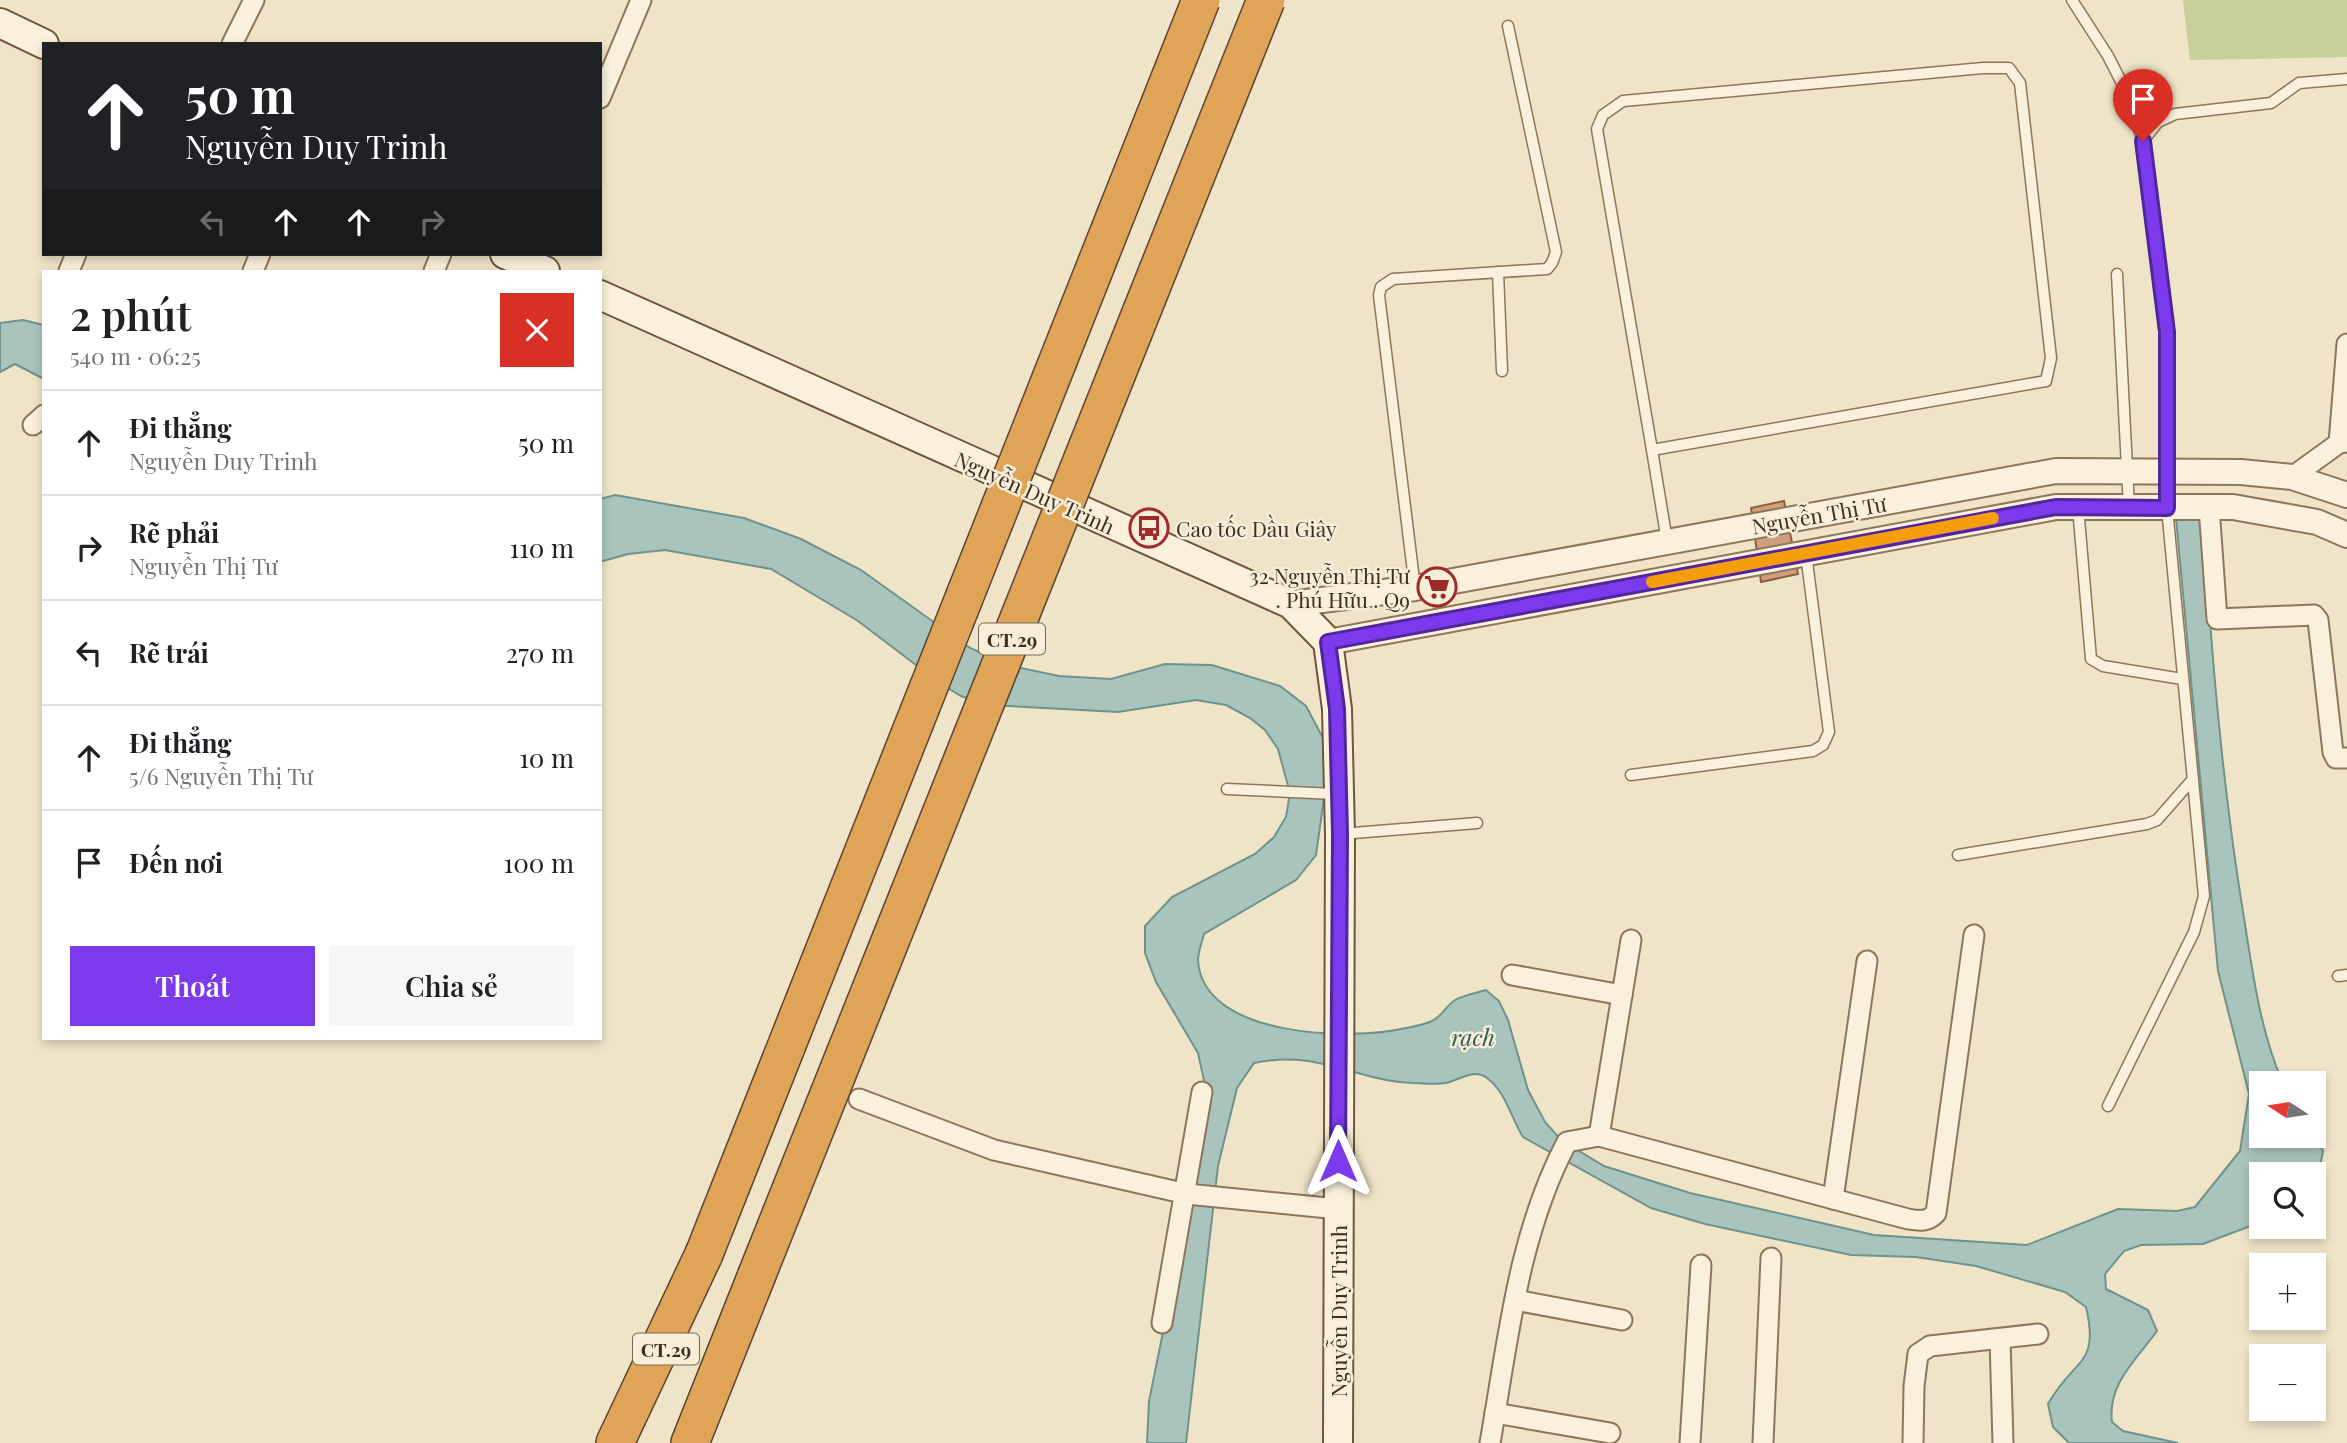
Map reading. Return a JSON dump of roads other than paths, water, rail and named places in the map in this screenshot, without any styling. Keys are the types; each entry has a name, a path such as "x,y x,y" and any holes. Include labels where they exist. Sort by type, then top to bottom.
{"highway":[{"name":"CT.29","path":"629,1443 1201,0"},
{"name":"CT.29","path":"692,1443 1266,0"},
{"path":"615,1443 704,1254"}],"main road":[{"path":"0,24 42,43"},
{"path":"512,256 537,263"},
{"name":"Nguyễn Duy Trinh","path":"602,296 1291,604 1328,642"},
{"path":"1328,642 1337,709 1340,834"},
{"name":"Nguyễn Duy Trinh","path":"1338,1443 1340,834"}],"street":[{"path":"233,42 254,0"},
{"path":"602,93 641,0"},
{"path":"2292,477 2343,442 2347,344"},
{"name":"Nguyễn Thị Tư","path":"1291,604 1415,588 2056,471 2241,472 2292,477 2347,495"},
{"name":"Nguyễn Thị Tư","path":"1328,642 2056,507 2233,507 2317,522 2347,535"},
{"path":"2209,507 2217,619 2314,615 2318,620 2333,752 2336,758 2347,758"},
{"path":"1490,1443 1515,1300 1546,1182 1567,1142 1599,1136 1920,1221 1931,1219 1936,1213 1974,935"},
{"path":"1599,1136 1631,940"},
{"path":"1833,1199 1867,961"},
{"path":"1512,975 1622,995"},
{"path":"1162,1323 1202,1092"},
{"path":"859,1099 994,1150 1186,1194 1338,1209"},
{"path":"1763,1443 1771,1258"},
{"path":"1690,1443 1701,1265"},
{"path":"1515,1300 1622,1320"},
{"path":"1913,1443 1914,1386 1918,1354 1930,1346 2038,1334"},
{"path":"2000,1339 2003,1443"},
{"path":"1495,1413 1610,1433"}],"lane":[{"path":"2072,0 2108,56 2127,93 2143,141 2167,332 2167,508 2204,896 2202,913 2108,1106"},
{"path":"1415,588 1379,295 1381,287 1392,279 1546,269 1552,263 1556,251 1508,26"},
{"path":"1652,450 2046,381 2051,358 2020,83 2009,68 1983,68 1623,101 1603,115 1597,129 1667,542"},
{"path":"2143,141 2158,122 2175,114 2271,103 2299,83 2347,79"},
{"path":"1498,272 1502,371"},
{"path":"2117,274 2129,507"},
{"path":"2078,507 2091,659 2103,666 2182,679"},
{"path":"1631,775 1813,751 1824,745 1829,732 1805,554"},
{"path":"1958,855 2147,824 2157,820 2193,779"},
{"path":"1227,789 1339,794"},
{"path":"1340,834 1477,823"}],"water":[{"path":"23,320 42,325 42,378 15,364 0,372 0,323"},
{"name":"rạch","path":"615,495 744,518 801,539 861,570 970,648 1011,666 1059,676 1111,679 1165,664 1212,665 1280,686 1306,706 1324,740 1327,777 1316,855 1296,880 1204,934 1198,960 1206,986 1225,1005 1251,1019 1283,1028 1351,1034 1382,1032 1426,1024 1438,1017 1455,1000 1486,990 1499,1001 1508,1020 1528,1090 1545,1122 1561,1140 1604,1166 1690,1193 1874,1235 2027,1245 2118,1209 2177,1211 2195,1207 2240,1151 2249,1094 2249,1148 2321,1148 2321,1162 2249,1162 2249,1227 2203,1244 2141,1245 2124,1251 2105,1274 2106,1289 2148,1310 2157,1331 2119,1384 2114,1396 2112,1422 2123,1431 2178,1443 2069,1443 2053,1427 2048,1404 2082,1360 2090,1341 2086,1307 2065,1292 1976,1266 1916,1257 1851,1255 1705,1224 1651,1208 1523,1137 1499,1090 1482,1075 1472,1074 1442,1084 1413,1083 1392,1081 1298,1060 1254,1063 1237,1088 1218,1166 1186,1443 1147,1443 1149,1401 1174,1278 1205,1085 1198,1053 1156,982 1145,953 1145,926 1172,897 1255,854 1274,837 1286,817 1290,793 1278,749 1265,730 1226,705 1196,700 1118,712 989,705 961,696 858,621 771,569 665,550 628,554 602,561 602,498"},
{"name":"rạch","path":"2203,516 2218,717 2229,818 2258,1002 2278,1071 2249,1071 2249,1094 2218,971 2176,518"}],"place":[{"name":"Cao tốc Dầu Giây","path":"1149,528"},
{"name":"32 Nguyễn Thị Tư . Phú Hữu . Q9","path":"1437,587"}]}
